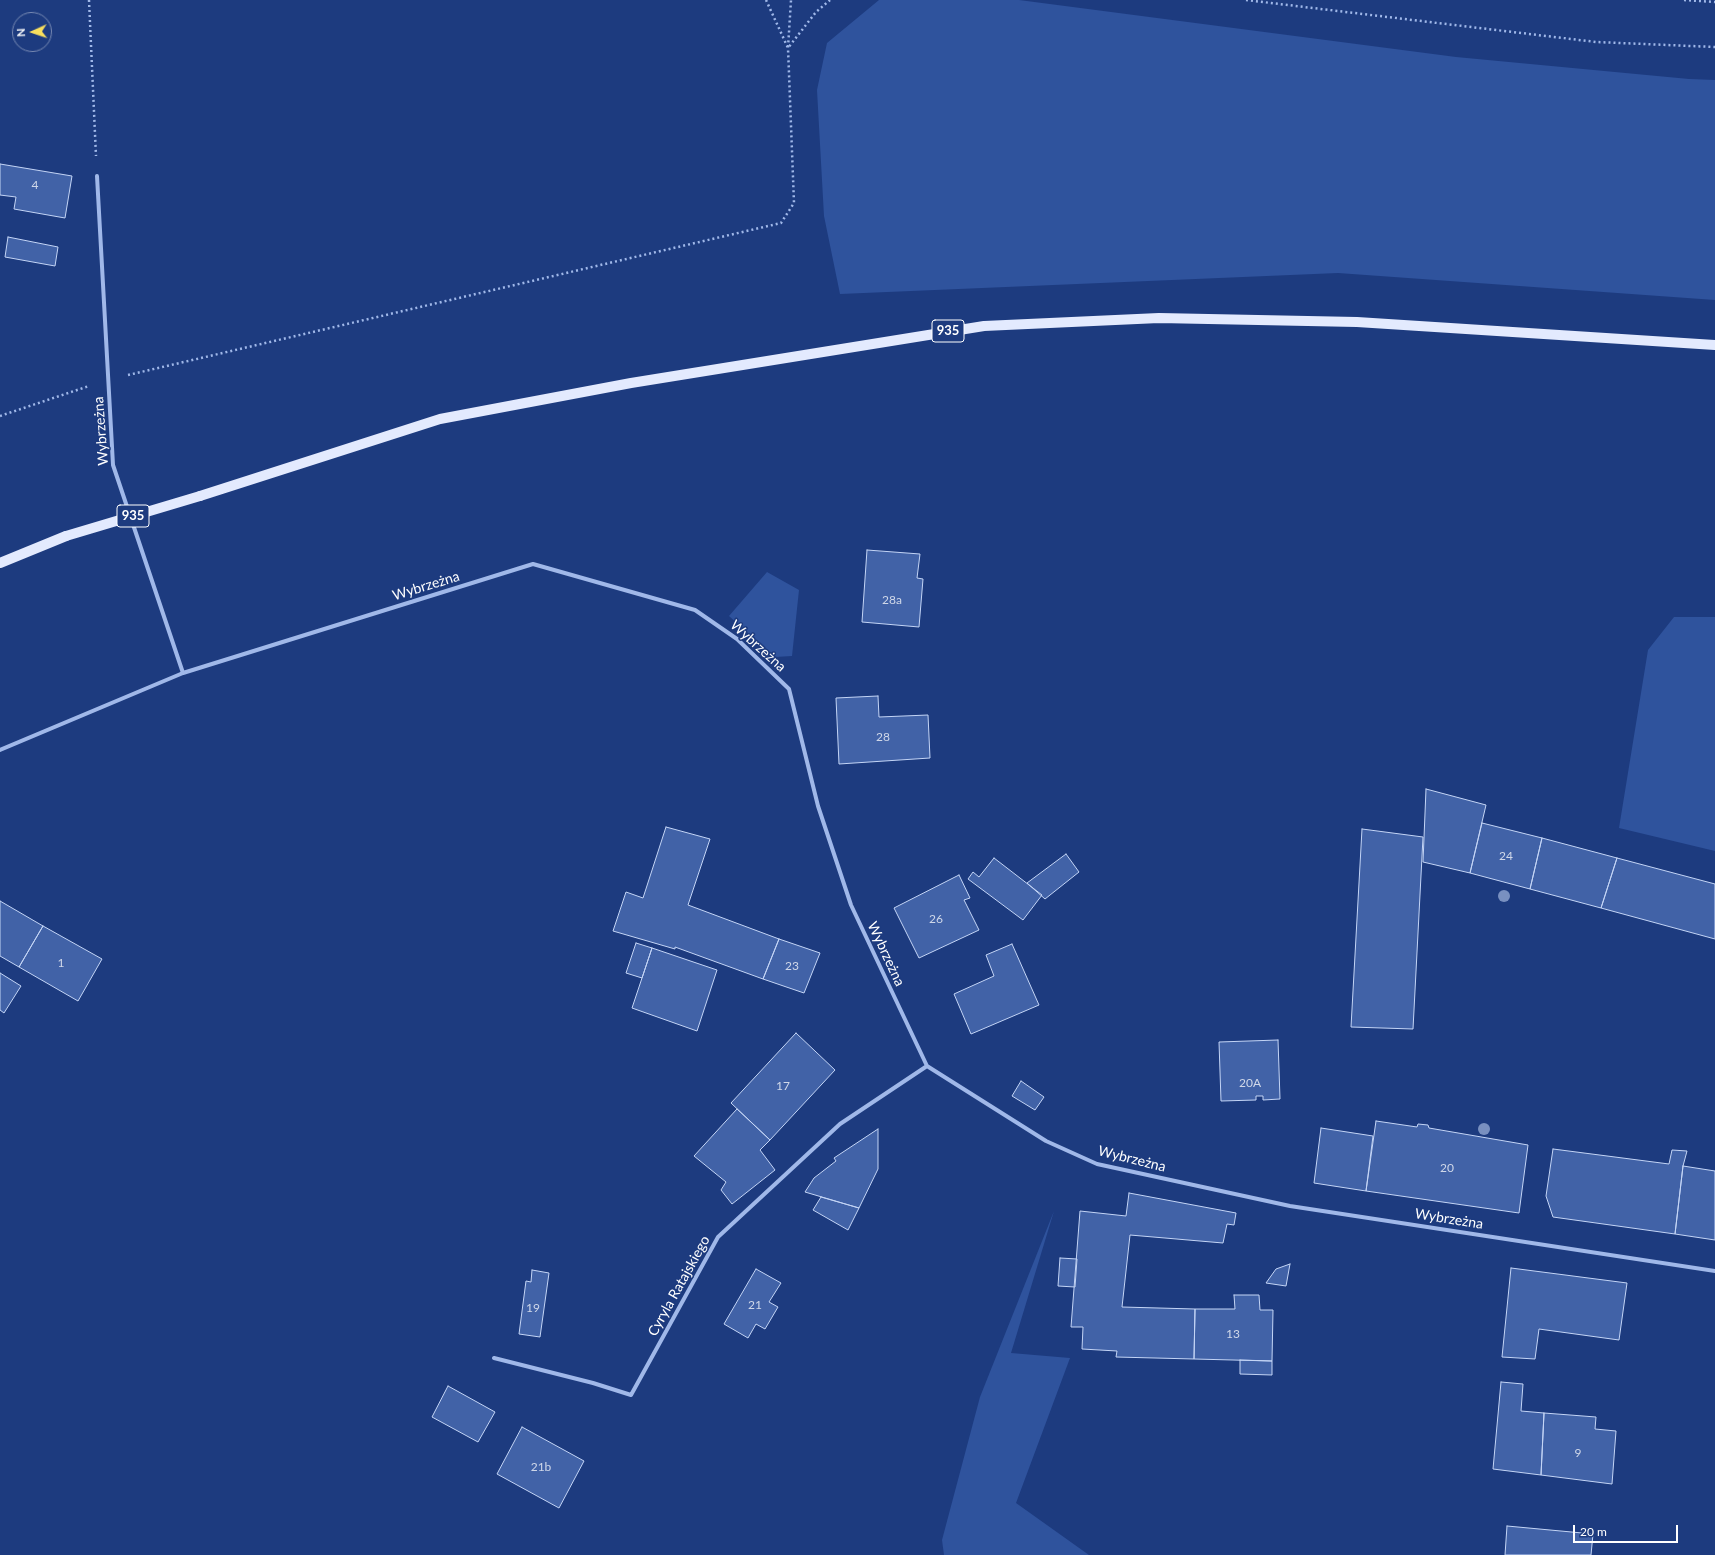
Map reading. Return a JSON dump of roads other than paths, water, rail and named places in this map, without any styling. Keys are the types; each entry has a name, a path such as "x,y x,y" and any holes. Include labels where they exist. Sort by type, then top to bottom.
{"main road":[{"name":"935","path":"0,563 66,536 200,496 440,419 631,382 984,326 1159,318 1356,322 1715,345"}],"street":[{"name":"Wybrzeżna","path":"97,176 113,465 182,673"},
{"name":"Wybrzeżna","path":"0,750 182,673 533,564 695,610 737,639 789,688 818,806 851,905 927,1066 1046,1141 1097,1164 1290,1206 1715,1271"},
{"name":"Cyryla Ratajskiego","path":"494,1358 631,1394 718,1237 840,1124 927,1066"}]}
